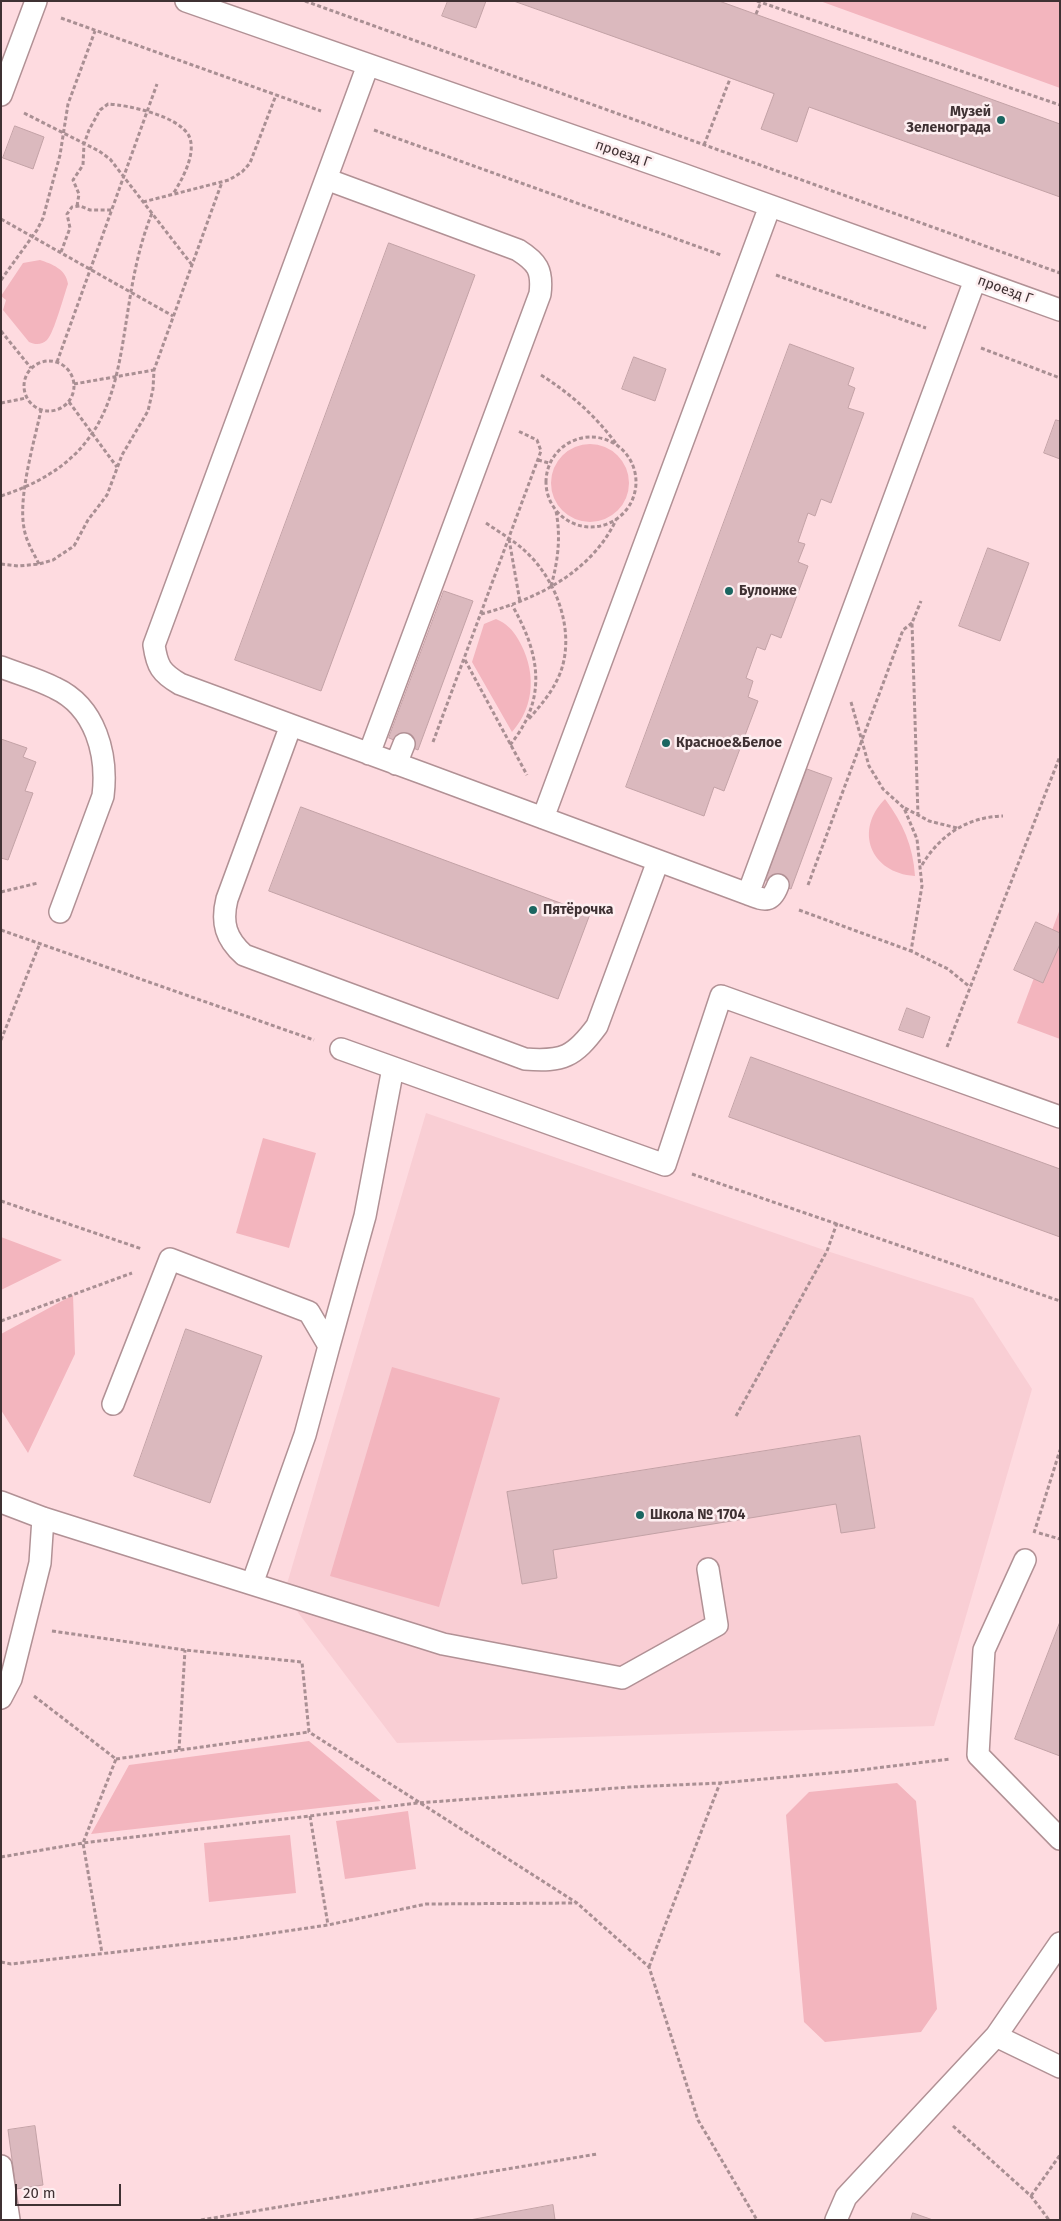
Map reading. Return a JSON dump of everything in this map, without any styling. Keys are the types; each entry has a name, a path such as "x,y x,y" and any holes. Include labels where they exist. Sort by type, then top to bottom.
{"lane":[{"name":"проезд Г","path":"186,1 1060,310"},
{"path":"1,95 35,5"},
{"path":"368,65 154,644 157,662 166,676 180,684 396,764 545,815 748,894 760,898 770,898 775,894 778,885"},
{"path":"326,179 518,250 533,260 539,270 541,283 540,294 369,754"},
{"path":"545,815 770,206"},
{"path":"748,894 975,280"},
{"path":"1,667 57,688 78,705 90,721 99,739 104,760 103,796 60,912"},
{"path":"291,725 227,899 224,926 234,946 244,955 272,966 524,1059 549,1061 570,1054 584,1044 597,1026 658,860"},
{"path":"396,764 404,744"},
{"path":"341,1049 665,1164 721,996 1060,1118"},
{"path":"252,1584 305,1435 365,1216 393,1068"},
{"path":"113,1404 170,1259 309,1312 329,1346"},
{"path":"1,1502 42,1518 443,1644 622,1678 717,1625 708,1569"},
{"path":"1,1698 11,1679 40,1563 42,1518"},
{"path":"1025,1560 984,1650 978,1755 1060,1839"},
{"path":"836,2220 846,2197 996,2036 1060,1944"},
{"path":"996,2036 1060,2066"},
{"path":"1,2166 9,2220"}],"path":[{"path":"305,1 1060,273"},
{"path":"756,14 759,2 1060,105"},
{"path":"35,5 95,30 954,338 1060,378"},
{"path":"1,280 33,237 43,218 60,155 68,104 95,30"},
{"path":"704,145 730,79"},
{"path":"57,362 157,84"},
{"path":"144,202 236,177 250,164 276,95"},
{"path":"77,206 79,194 73,180 83,165 84,144 89,130 103,106 108,104 147,111 170,121 189,136 187,164 173,194"},
{"path":"19,110 110,159 192,265"},
{"path":"1,564 18,566 39,564 53,560 74,546 88,520 107,495 117,467 148,411 153,389 154,370 222,182"},
{"path":"60,252 70,230 67,214 72,207 77,206 90,210 112,210"},
{"path":"1,496 56,472 67,463 93,434 109,404 116,376 139,250 152,213"},
{"path":"1,219 173,316"},
{"path":"1,331 31,368"},
{"path":"44,361 57,362 72,374 74,384 69,402 61,409 51,411 40,410 30,403 26,398 24,382 31,368 44,361"},
{"path":"515,361 534,370 568,393 589,411 627,455 634,469 636,483 634,497 627,510 616,520 604,526 591,528 578,526 566,520 556,511 549,500 546,488 546,475 556,452 579,438 598,438 617,445"},
{"path":"74,384 154,370"},
{"path":"1,403 26,398"},
{"path":"69,402 117,467"},
{"path":"39,564 26,539 22,517 25,487 40,410"},
{"path":"422,773 538,460 541,447 537,440 492,422"},
{"path":"538,460 550,463"},
{"path":"461,506 509,538 534,560 551,587 563,618 566,638 565,654 560,674 549,696 510,745"},
{"path":"551,587 559,545 556,511"},
{"path":"481,614 520,602 551,587 586,561 607,538 616,520"},
{"path":"509,538 520,602"},
{"path":"918,816 912,623 920,601"},
{"path":"512,605 526,631 536,666 535,693 528,720"},
{"path":"805,894 903,630 912,623"},
{"path":"464,659 545,815"},
{"path":"861,743 876,780 891,798 918,816 938,824 956,828"},
{"path":"936,1074 1060,756"},
{"path":"904,808 918,839 922,886 910,951"},
{"path":"921,865 933,848 956,828 984,818 1002,816"},
{"path":"802,902 799,910 910,951 948,969 970,987"},
{"path":"1,930 341,1049"},
{"path":"1,1040 40,943"},
{"path":"665,1164 837,1222 1060,1301"},
{"path":"1,1200 170,1259"},
{"path":"736,1416 827,1251 837,1222"},
{"path":"1,1321 170,1259"},
{"path":"1025,1560 1060,1450"},
{"path":"1034,1531 1060,1539"},
{"path":"24,1627 185,1650 302,1662 309,1732"},
{"path":"179,1750 185,1650"},
{"path":"11,1679 116,1759 309,1732 577,1903 649,1967 698,2120 757,2220"},
{"path":"1,1857 83,1843 418,1803 630,1786 720,1782 852,1772 978,1755"},
{"path":"102,1953 83,1843 116,1759"},
{"path":"649,1967 720,1782"},
{"path":"310,1816 328,1925"},
{"path":"1,1962 10,1964 328,1925 426,1904 577,1903"},
{"path":"931,2106 1031,2196 1049,2220"},
{"path":"201,2220 597,2154"},
{"path":"1031,2196 1060,2155"}],"shaded area":[{"path":"820,1 1060,1 1060,88"},
{"path":"40,260 54,265 61,271 68,284 50,336 45,342 36,344 29,342 3,310 6,300 1,296 23,263"},
{"path":"590,444 605,447 618,455 626,468 629,483 626,498 618,511 605,519 590,522 575,519 562,511 554,498 551,483 554,468 562,455 575,447"},
{"path":"496,619 506,625 516,636 524,651 530,674 531,687 526,710 512,732 472,662 484,624"},
{"path":"885,799 906,835 912,855 915,876 900,873 887,867 872,848 869,836 870,824 876,811"},
{"path":"1060,909 1060,1039 1017,1023"},
{"path":"426,1113 827,1251 973,1298 1032,1389 934,1726 397,1743 284,1594"},
{"path":"263,1138 316,1153 289,1248 236,1233"},
{"path":"1,1237 62,1260 1,1290"},
{"path":"73,1295 75,1354 28,1453 1,1410 1,1334"},
{"path":"392,1367 500,1398 439,1607 330,1576"},
{"path":"309,1741 381,1801 91,1834 129,1765"},
{"path":"897,1783 916,1801 937,2009 921,2032 825,2042 804,2022 786,1815 809,1792"},
{"path":"408,1811 416,1869 345,1879 336,1821"},
{"path":"290,1835 296,1893 209,1902 204,1843"}],"building":[{"path":"448,1 486,1 476,28 442,16"},
{"path":"514,1 719,1 1060,124 1060,197 809,107 797,142 761,129 774,94"},
{"path":"15,126 44,137 33,169 3,158"},
{"path":"389,243 475,275 321,691 235,660"},
{"path":"790,344 854,368 848,385 855,388 848,408 864,413 831,503 821,499 815,516 808,513 798,542 805,544 798,562 808,566 781,638 771,634 765,650 757,647 746,678 753,681 748,697 758,701 724,791 714,787 704,816 626,787"},
{"path":"634,357 666,369 655,401 622,389"},
{"path":"1056,420 1060,421 1060,459 1044,453"},
{"path":"988,548 1029,563 1000,641 959,626"},
{"path":"444,591 473,601 418,750 389,738"},
{"path":"1,739 27,748 23,757 36,762 25,791 33,793 8,860 1,858"},
{"path":"807,769 832,778 791,889 766,880"},
{"path":"301,807 590,914 558,999 269,891"},
{"path":"1036,922 1060,933 1060,944 1043,983 1014,970"},
{"path":"907,1008 930,1017 923,1038 899,1030"},
{"path":"751,1057 1060,1169 1060,1237 729,1117"},
{"path":"186,1329 262,1356 210,1503 134,1476"},
{"name":"Школа № 1704","path":"860,1436 875,1528 841,1533 836,1504 553,1550 557,1578 522,1584 507,1492"},
{"path":"1060,1622 1060,1756 1015,1739"},
{"path":"35,2126 43,2185 16,2189 8,2130"},
{"path":"553,2205 555,2220 470,2220"},
{"path":"913,2213 933,2220 911,2220"}],"place":[{"name":"Музей Зеленограда","path":"1001,120"},
{"name":"Булонже","path":"729,591"},
{"name":"Красное&Белое","path":"666,743"},
{"name":"Пятёрочка","path":"533,910"},
{"name":"Школа № 1704","path":"640,1515"}]}
